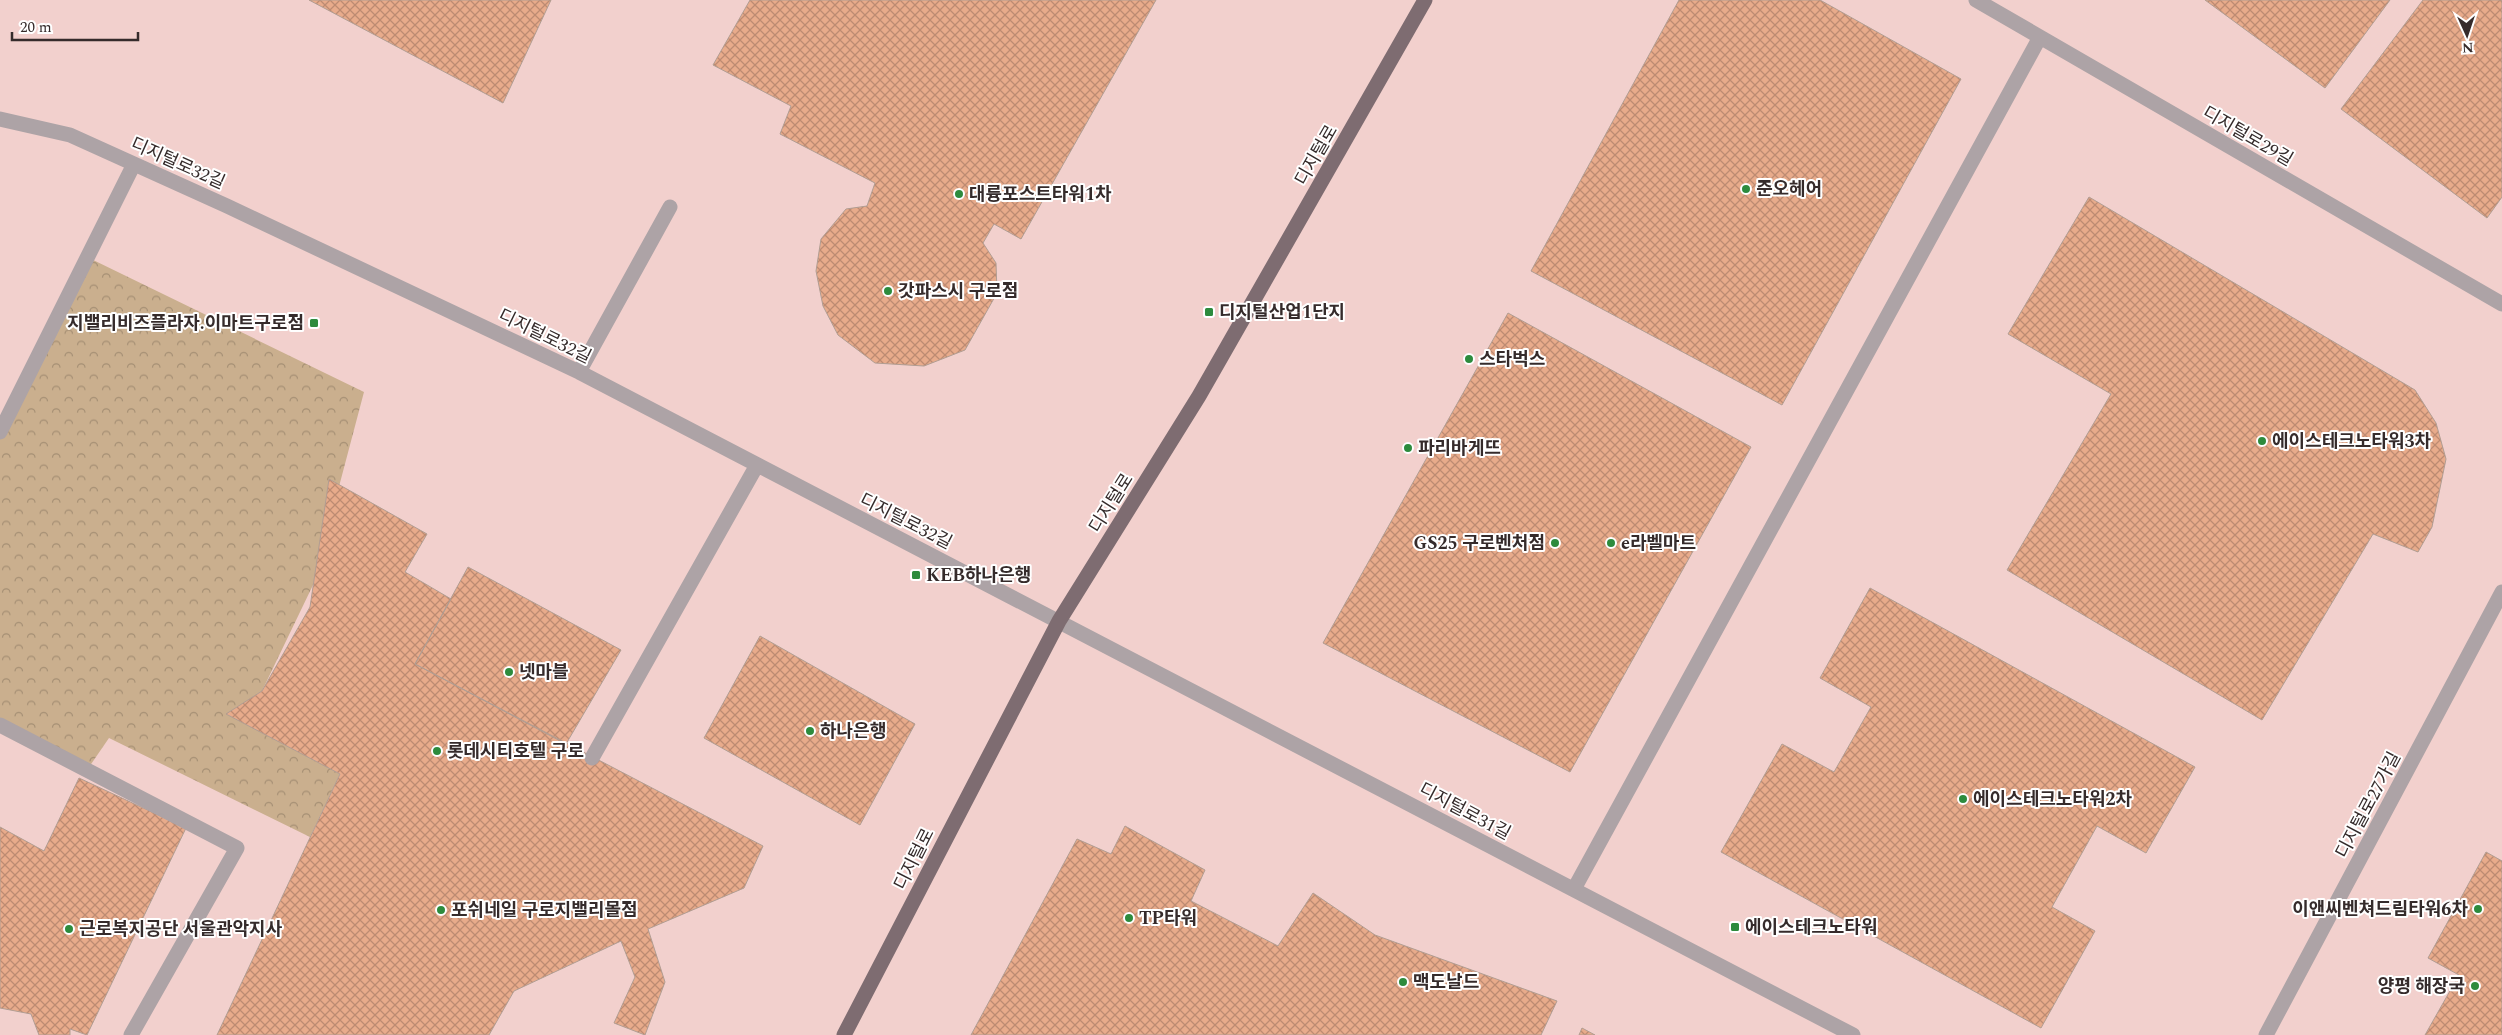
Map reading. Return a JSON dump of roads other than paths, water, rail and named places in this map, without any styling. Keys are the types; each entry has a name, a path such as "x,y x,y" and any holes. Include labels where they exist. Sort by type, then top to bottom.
{"main road":[{"name":"디지털로","path":"844,1035 1059,621 1199,396 1426,0"}],"street":[{"name":"디지털로29길","path":"1976,0 2502,304"},
{"path":"1574,890 2040,37"},
{"name":"디지털로32길","path":"0,119 70,135 579,372 1059,621"},
{"path":"0,432 134,164"},
{"path":"579,372 670,207"},
{"path":"592,758 757,465"},
{"name":"디지털로27가길","path":"2266,1035 2502,592"},
{"name":"디지털로31길","path":"1059,621 1853,1035"},
{"path":"0,725 237,848 131,1035"}],"place":[{"name":"준오헤어","path":"1746,189"},
{"name":"대륭포스트타워1차","path":"959,194"},
{"name":"갓파스시 구로점","path":"888,291"},
{"name":"디지털산업1단지","path":"1209,312"},
{"name":"지밸리비즈플라자.이마트구로점","path":"314,323"},
{"name":"스타벅스","path":"1469,359"},
{"name":"에이스테크노타워3차","path":"2262,441"},
{"name":"파리바게뜨","path":"1408,448"},
{"name":"GS25 구로벤처점","path":"1555,543"},
{"name":"e라벨마트","path":"1611,543"},
{"name":"KEB하나은행","path":"916,575"},
{"name":"넷마블","path":"509,672"},
{"name":"하나은행","path":"810,731"},
{"name":"롯데시티호텔 구로","path":"437,751"},
{"name":"에이스테크노타워2차","path":"1963,799"},
{"name":"이앤씨벤쳐드림타워6차","path":"2478,909"},
{"name":"포쉬네일 구로지밸리몰점","path":"441,910"},
{"name":"TP타워","path":"1129,918"},
{"name":"에이스테크노타워","path":"1735,927"},
{"name":"근로복지공단 서울관악지사","path":"69,929"},
{"name":"맥도날드","path":"1403,982"},
{"name":"양평 해장국","path":"2475,986"}]}
